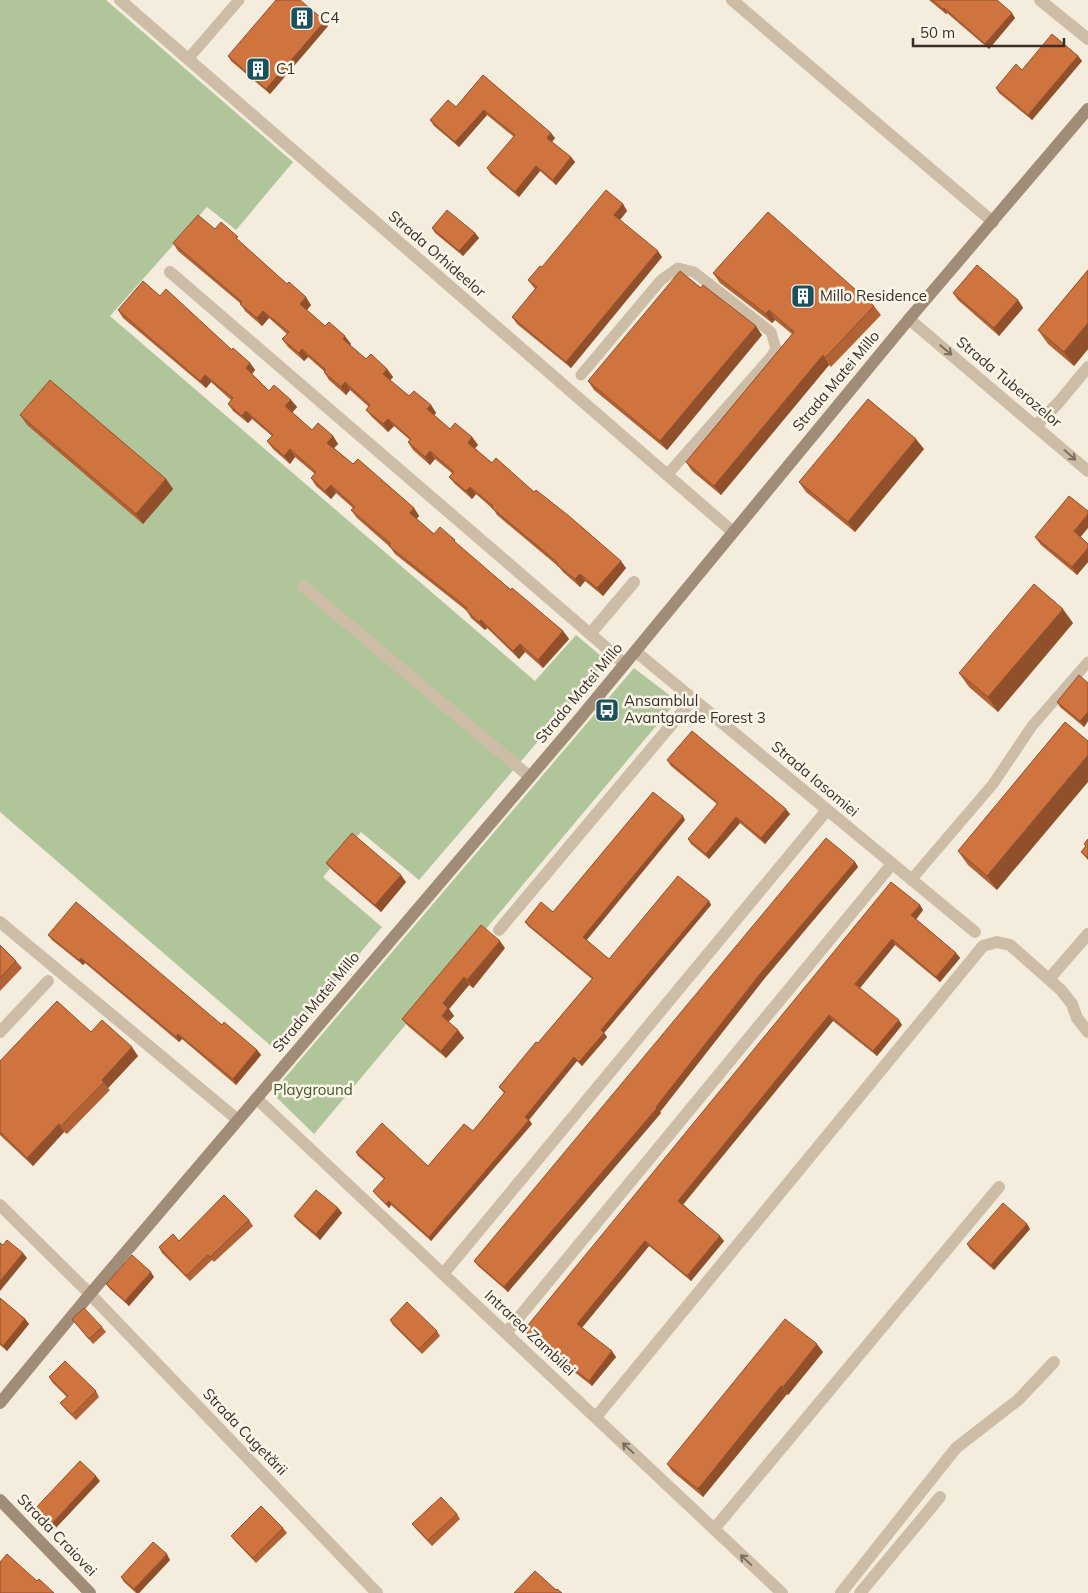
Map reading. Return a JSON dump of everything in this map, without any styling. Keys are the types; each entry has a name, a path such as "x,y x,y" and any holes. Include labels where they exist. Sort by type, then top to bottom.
{"street":[{"name":"Strada Orhideelor","path":"120,0 733,532"},
{"path":"732,0 992,222"},
{"path":"1040,0 1088,39"},
{"name":"Strada Matei Millo","path":"0,1403 90,1294 530,777 909,319 1088,109"},
{"path":"170,272 624,664"},
{"name":"Strada Tuberozelor","path":"909,319 1088,471"},
{"path":"1036,426 1088,367"},
{"path":"590,634 634,582"},
{"path":"303,586 530,777"},
{"name":"Strada Iasomiei","path":"635,651 975,932"},
{"path":"499,930 693,699"},
{"path":"444,1274 827,810"},
{"path":"506,1333 892,864"},
{"path":"0,922 238,1120"},
{"path":"1049,979 1088,934"},
{"path":"596,1417 984,946 997,942 1010,945 1049,979 1072,1004 1077,1018 1088,1032"},
{"path":"0,1032 48,981"},
{"name":"Intrarea Zambilei","path":"256,1098 782,1593"},
{"path":"714,1529 999,1187"},
{"path":"0,1205 90,1294"},
{"name":"Strada Cugetării","path":"90,1294 377,1593"},
{"path":"841,1593 956,1448 1018,1400 1054,1362"},
{"path":"860,1593 940,1497"},
{"name":"Strada Craiovei","path":"0,1500 90,1593"}],"lane":[{"path":"188,59 239,0"},
{"path":"581,375 661,280 678,268 694,272 771,332 776,349 771,357 668,475"},
{"path":"911,880 993,784 1032,726 1088,662"}],"green space":[{"path":"0,0 106,0 293,162 236,230 207,207 110,316 535,681 576,635 607,661 419,880 361,832 323,877 382,927 277,1051 0,812"},
{"name":"Playground","path":"634,668 677,701 314,1134 272,1093"}],"building":[{"path":"276,0 300,0 325,21 266,89 228,56"},
{"path":"932,0 997,0 1012,13 985,44 944,8"},
{"path":"1052,34 1078,56 1028,115 996,88 1016,64 1022,70"},
{"path":"483,75 551,133 547,138 571,157 553,180 536,166 515,192 487,168 515,135 484,110 455,142 430,120 448,100 456,107"},
{"path":"606,190 623,204 614,215 658,251 566,362 512,317 537,287 528,280 540,266 542,267"},
{"path":"447,210 475,233 459,251 432,228"},
{"path":"768,212 874,306 825,358 823,355 714,486 686,462 794,332 769,310 766,314 713,273"},
{"path":"198,215 215,229 221,222 287,284 289,282 306,297 300,304 325,326 329,322 345,336 343,339 366,359 371,354 387,369 383,374 409,396 414,391 431,405 427,409 450,429 455,423 472,437 468,443 492,463 496,458 534,492 536,490 569,516 621,561 597,588 580,574 575,579 470,487 466,491 449,477 454,472 430,451 425,457 408,442 411,439 388,419 383,424 366,410 370,405 345,382 341,387 324,372 326,370 302,349 299,353 282,339 289,332 263,311 257,318 240,304 242,302 173,243"},
{"path":"977,265 1018,300 994,328 953,293"},
{"path":"1088,270 1088,323 1064,352 1038,330"},
{"path":"680,271 701,288 703,285 756,326 660,441 588,381"},
{"path":"143,281 160,296 166,289 232,350 233,348 250,363 246,368 269,391 274,385 291,400 285,406 312,430 318,423 333,436 327,443 353,464 358,459 414,508 410,513 434,534 440,527 511,590 512,588 563,631 538,660 520,644 513,651 481,620 479,622 466,610 467,608 389,546 391,544 351,510 355,507 331,485 325,491 311,478 316,472 290,449 284,456 267,441 273,435 246,411 242,416 228,404 233,398 205,375 200,381 118,310"},
{"path":"50,380 166,479 136,514 20,415"},
{"path":"868,399 916,439 848,522 799,482"},
{"path":"1069,496 1088,511 1088,514 1074,531 1088,544 1088,548 1072,567 1035,537"},
{"path":"1034,584 1063,609 988,697 959,673"},
{"path":"1079,675 1088,683 1088,712 1080,721 1057,702"},
{"path":"1065,722 1088,741 1088,755 987,876 958,851"},
{"path":"692,731 786,809 761,838 736,817 706,854 688,839 718,803 667,760"},
{"path":"653,792 683,816 583,937 609,959 678,876 709,901 601,1030 604,1033 579,1062 574,1057 525,1117 529,1120 429,1237 389,1201 386,1204 373,1191 385,1178 356,1152 382,1123 428,1166 464,1124 473,1131 505,1092 499,1087 593,978 525,922 541,902 553,912"},
{"path":"352,833 401,875 375,905 326,863"},
{"path":"826,838 855,862 760,974 657,1108 504,1287 474,1261"},
{"path":"1088,839 1088,858 1081,852 1086,846 1084,844"},
{"path":"891,882 920,905 911,915 956,953 936,977 892,939 855,984 899,1020 873,1051 829,1015 678,1201 720,1236 687,1276 645,1241 577,1324 612,1351 589,1381 524,1330"},
{"path":"76,902 222,1025 224,1022 257,1050 233,1079 178,1034 176,1037 81,958 79,960 48,935"},
{"path":"481,925 500,941 467,980 464,977 443,1003 448,1008 442,1016 458,1030 441,1051 402,1019"},
{"path":"0,945 16,961 0,978"},
{"path":"57,1001 91,1032 102,1020 132,1047 102,1080 104,1082 61,1126 59,1124 27,1158 0,1132 0,1061"},
{"path":"316,1190 338,1208 316,1234 294,1216"},
{"path":"224,1195 249,1220 210,1257 208,1255 186,1276 159,1247 173,1234 179,1241"},
{"path":"1003,1203 1027,1224 991,1265 967,1244"},
{"path":"7,1240 23,1253 0,1281 0,1243 3,1245"},
{"path":"132,1255 151,1272 125,1301 106,1284"},
{"path":"0,1298 25,1319 3,1346 0,1343"},
{"path":"407,1302 437,1331 419,1349 390,1320"},
{"path":"84,1308 102,1327 89,1339 72,1319"},
{"path":"785,1319 817,1344 698,1489 667,1464"},
{"path":"65,1361 96,1391 72,1415 60,1403 68,1396 49,1377"},
{"path":"80,1461 96,1476 48,1528 31,1513"},
{"path":"441,1497 457,1514 428,1540 412,1524"},
{"path":"261,1506 283,1528 253,1558 231,1536"},
{"path":"153,1542 167,1554 134,1589 121,1577"},
{"path":"7,1554 37,1581 39,1579 54,1593 0,1593 0,1562"},
{"path":"535,1571 556,1590 562,1593 514,1593"}],"place":[{"name":"C4","path":"302,18"},
{"name":"C1","path":"258,69"},
{"name":"Millo Residence","path":"803,296"},
{"name":"Ansamblul Avantgarde Forest 3","path":"607,710"}]}
